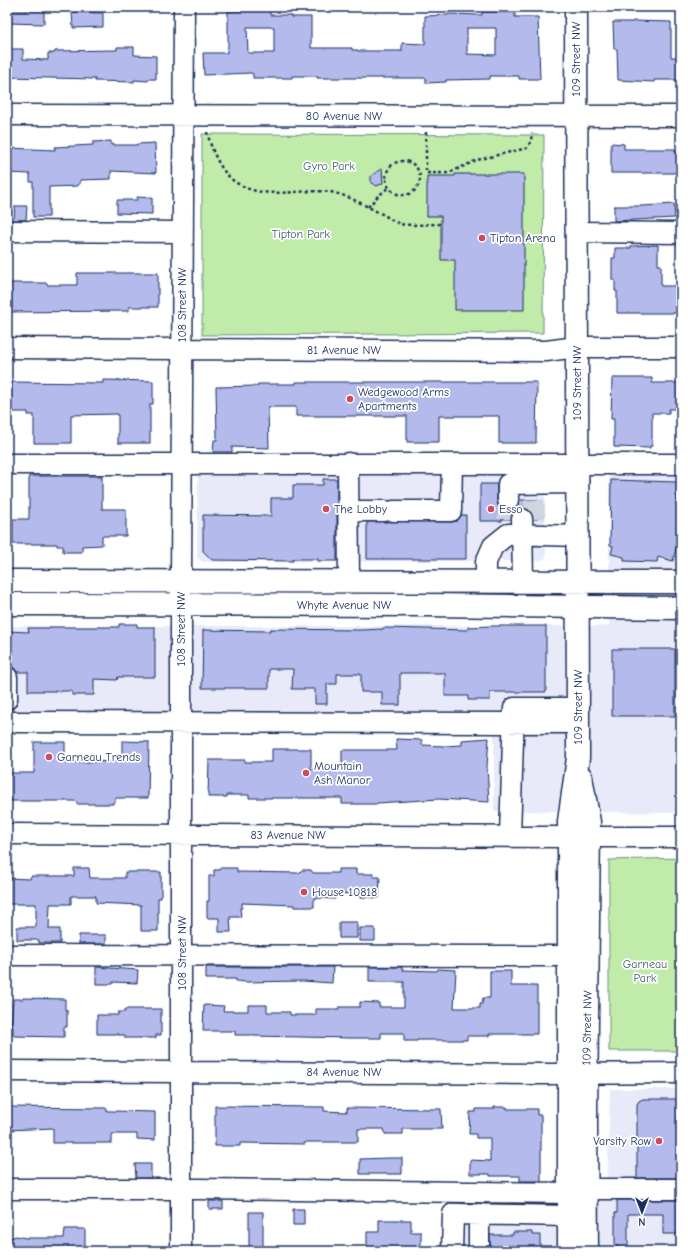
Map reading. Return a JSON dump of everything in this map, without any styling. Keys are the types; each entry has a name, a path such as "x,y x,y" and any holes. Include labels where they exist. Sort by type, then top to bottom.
{"main road":[{"name":"109 Street NW","path":"576,7 578,232 578,758 589,822 579,837 568,956 578,1073"},
{"name":"Whyte Avenue NW","path":"7,581 681,582"},
{"name":"Whyte Avenue NW","path":"7,604 681,608"},
{"name":"109 Street NW","path":"579,837 578,1191 587,1251"},
{"name":"109 Street NW","path":"568,1251 568,1216 578,1191"}],"street":[{"name":"108 Street NW","path":"181,1251 182,116 184,7"},
{"name":"80 Avenue NW","path":"7,114 182,116 681,116"},
{"path":"7,231 182,232"},
{"path":"578,232 681,233"},
{"name":"81 Avenue NW","path":"7,348 546,350 577,347 681,347"},
{"path":"348,463 348,581"},
{"path":"7,464 452,464 578,473 681,464"},
{"path":"348,511 451,511 452,464"},
{"path":"486,581 486,562 493,546 523,512 578,473"},
{"path":"523,512 578,536"},
{"path":"523,512 523,582"},
{"path":"7,677 7,699"},
{"path":"510,836 514,708 578,715"},
{"path":"7,722 514,723"},
{"name":"83 Avenue NW","path":"7,834 681,837"},
{"path":"7,955 568,956"},
{"name":"84 Avenue NW","path":"7,1071 549,1074 681,1073"},
{"path":"7,1189 578,1191 681,1189"},
{"path":"452,1251 453,1214 568,1216"},
{"path":"474,1214 479,1244"}],"path":[{"path":"206,132 218,162 229,176 240,186 260,192 311,191 332,193 368,207 401,224 440,224"},
{"path":"426,132 426,173"},
{"path":"420,173 449,173 477,160 525,149 530,145 532,133"},
{"path":"401,160 411,162 416,165 420,173 420,185 412,193 401,195 396,193 389,188 386,180 388,170 396,162 401,160"},
{"path":"368,207 377,197 389,188"}],"shaded area":[{"path":"198,470 545,472 546,558 540,561 203,562 197,558"},
{"path":"609,470 678,471 681,636 681,813 494,811 494,716 7,716 7,626 609,626"},
{"path":"610,1089 681,1089 681,1251 447,1251 446,1200 607,1197"}],"green space":[{"name":"Tipton Park","path":"202,134 544,135 543,333 202,335"},
{"name":"Garneau Park","path":"681,858 681,1051 609,1051 609,860"}],"building":[{"path":"270,7 270,15 311,17 311,48 352,48 352,50 358,51 402,51 402,43 425,44 425,16 448,14 482,15 482,12 515,12 515,17 538,17 540,79 519,79 519,76 490,76 490,79 446,80 446,82 426,83 426,78 317,78 317,76 292,76 292,78 253,78 253,74 251,73 204,75 203,53 227,53 228,11 253,10 253,8","holes":["247,27 274,27 274,53 248,53","467,28 496,28 496,55 467,54"]},
{"path":"27,8 44,8 44,24 7,23 7,11 27,11"},
{"path":"72,12 103,13 103,27 73,28"},
{"path":"613,22 671,22 671,57 681,57 681,80 654,80 654,82 618,80 617,49 614,49"},
{"path":"117,47 134,47 134,55 156,56 156,79 148,79 148,81 134,80 134,82 95,81 95,79 7,77 7,54 10,54 10,49 23,49 23,59 48,60 48,53 55,53 55,51 117,50"},
{"path":"111,141 111,145 155,143 156,173 111,171 111,179 80,180 80,184 78,184 78,186 49,187 49,217 33,217 33,182 30,182 30,174 7,173 8,148 55,150 55,147 93,145 93,142"},
{"path":"611,143 624,144 624,149 675,149 675,152 681,152 681,173 611,173"},
{"path":"382,168 383,183 377,186 371,183 371,176"},
{"name":"Tipton Arena","path":"455,174 524,174 524,310 455,310 455,260 441,260 441,216 427,216 427,176 455,176"},
{"path":"137,197 152,198 152,214 117,213 117,200 137,200"},
{"path":"674,204 675,218 614,221 614,206"},
{"path":"15,206 27,206 26,220 14,220"},
{"path":"658,245 658,265 661,265 661,286 681,286 681,313 617,313 617,291 615,291 615,280 612,280 612,258 615,258 615,248"},
{"path":"77,273 158,273 158,307 129,307 129,311 7,312 7,283 77,285"},
{"path":"612,378 652,378 652,383 681,383 681,409 669,409 669,413 652,413 652,446 650,446 650,448 614,447 614,419 611,419"},
{"path":"103,380 153,381 153,404 150,404 150,443 118,443 118,414 71,415 71,443 34,443 34,415 28,415 28,412 8,412 7,410 8,382 103,383"},
{"path":"296,382 537,382 536,443 499,443 499,416 439,416 439,442 407,442 407,416 296,416 296,407 268,407 269,448 232,447 232,452 213,452 214,440 217,440 216,387 258,386 258,384 296,384"},
{"path":"29,476 102,476 102,509 126,509 126,536 102,536 102,545 82,546 82,552 63,552 63,546 57,546 57,544 13,544 13,519 29,519"},
{"path":"323,479 337,479 337,561 318,561 318,559 293,559 293,561 212,560 203,551 203,515 271,516 271,498 293,498 293,485 323,485"},
{"path":"611,480 677,482 677,544 673,561 658,557 657,562 624,561 624,557 611,554 613,546 610,545"},
{"name":"Esso","path":"480,484 497,484 498,506 503,510 514,510 518,505 519,500 538,500 538,519 533,519 532,513 528,509 521,508 516,509 512,513 511,519 502,519 502,521 480,521"},
{"path":"461,515 466,515 466,559 367,559 367,522 451,522 457,521"},
{"path":"119,624 137,624 137,627 155,627 155,677 118,677 117,680 94,679 94,695 72,695 72,691 28,691 28,672 17,672 13,667 7,666 7,631 29,632 28,628 50,628 49,627 119,627"},
{"path":"546,626 546,692 490,692 490,700 468,700 468,696 445,696 445,673 400,673 400,705 382,705 382,692 361,692 361,674 337,674 337,684 327,684 327,704 315,704 315,689 292,689 293,669 269,669 269,688 202,688 203,630 361,630 383,628 468,630 468,627"},
{"path":"612,649 675,649 675,716 612,716"},
{"path":"489,738 487,766 489,802 439,799 377,804 342,804 342,798 249,798 249,795 208,797 209,760 272,762 272,749 311,749 311,769 342,769 342,750 397,750 396,739 422,740 422,745 444,746 462,745 462,740"},
{"path":"122,741 149,742 148,798 115,798 115,802 113,802 113,804 77,804 76,801 7,801 7,773 34,773 34,742 65,742 65,762 85,762 122,761"},
{"path":"74,868 89,868 90,878 125,878 125,872 161,872 161,898 158,898 158,931 141,931 141,905 96,903 96,896 71,896 71,904 50,904 49,929 60,929 60,943 39,943 39,940 17,940 17,927 36,927 36,904 7,904 7,878 30,879 31,876 74,876"},
{"path":"220,868 237,868 237,872 299,873 302,870 311,870 313,873 338,873 338,869 356,869 356,874 373,874 373,877 380,877 379,898 361,897 361,893 335,894 335,899 314,898 314,907 242,903 242,908 240,908 241,917 230,917 231,932 219,932 219,918 207,918 207,901 209,901 209,876 214,876 214,870 220,870"},
{"path":"339,922 357,922 357,938 339,938"},
{"path":"360,928 375,928 375,941 360,941"},
{"path":"79,935 106,935 106,944 79,944"},
{"path":"96,967 138,970 137,983 113,982 113,984 96,984"},
{"path":"206,967 333,967 332,983 303,981 246,982 236,981 236,979 206,979"},
{"path":"369,967 402,967 402,970 456,970 454,1008 480,1008 483,998 490,998 490,971 511,971 511,986 537,986 537,1034 489,1034 489,1036 467,1036 467,1040 404,1041 404,1033 381,1033 381,1038 350,1038 253,1036 235,1035 235,1031 203,1031 204,1005 224,1006 223,1011 248,1011 248,1005 267,1005 267,1012 290,1012 290,1015 316,1015 316,1009 360,1007 360,1002 379,1003 379,1007 404,1007 404,982 369,982"},
{"path":"13,999 65,999 65,1010 67,1010 67,1027 64,1027 64,1037 14,1036 13,1027 11,1027"},
{"path":"125,1009 161,1009 161,1035 156,1035 156,1038 125,1038 125,1035 118,1034 97,1034 97,1015 118,1015 118,1012 125,1012"},
{"name":"Varsity Row","path":"643,1099 681,1099 681,1178 637,1178 637,1104"},
{"path":"215,1106 324,1107 324,1111 347,1112 347,1108 441,1109 442,1129 403,1129 403,1134 385,1134 384,1129 358,1129 358,1142 305,1142 305,1144 240,1143 240,1146 215,1146"},
{"path":"8,1107 107,1108 107,1111 155,1112 155,1140 137,1139 137,1134 112,1134 112,1143 53,1143 53,1128 8,1130"},
{"path":"494,1107 507,1107 507,1109 537,1109 537,1115 541,1115 541,1181 520,1181 520,1176 470,1174 470,1160 490,1161 490,1138 476,1138 476,1134 469,1134 470,1112 476,1112 476,1109 494,1109"},
{"path":"402,1158 402,1174 360,1174 360,1159"},
{"path":"135,1164 151,1164 151,1178 136,1178"},
{"path":"617,1200 678,1200 678,1234 663,1234 663,1214 628,1214 628,1251 617,1251 617,1245 615,1245 615,1213 617,1213"},
{"path":"209,1201 223,1201 223,1209 209,1209"},
{"path":"293,1209 304,1209 304,1225 293,1225"},
{"path":"249,1212 263,1212 263,1251 249,1251"},
{"path":"379,1220 411,1220 411,1232 421,1232 421,1251 367,1251 367,1232 379,1232"},
{"path":"65,1229 85,1229 85,1251 7,1251 7,1239 16,1236 26,1238 64,1238"},
{"path":"513,1232 532,1232 532,1235 540,1235 540,1251 490,1251 490,1235 513,1235"}],"tunnel":[{"path":"508,500 508,519"},
{"path":"534,500 535,519"}],"place":[{"name":"Tipton Arena","path":"482,238"},
{"name":"Wedgewood Arms Apartments","path":"350,399"},
{"name":"The Lobby","path":"326,509"},
{"name":"Esso","path":"491,509"},
{"name":"Garneau Trends","path":"49,757"},
{"name":"Mountain Ash Manor","path":"306,773"},
{"name":"House 10818","path":"304,892"},
{"name":"Varsity Row","path":"659,1141"}],"park label":[{"name":"Gyro Park","path":"329,166"}]}
